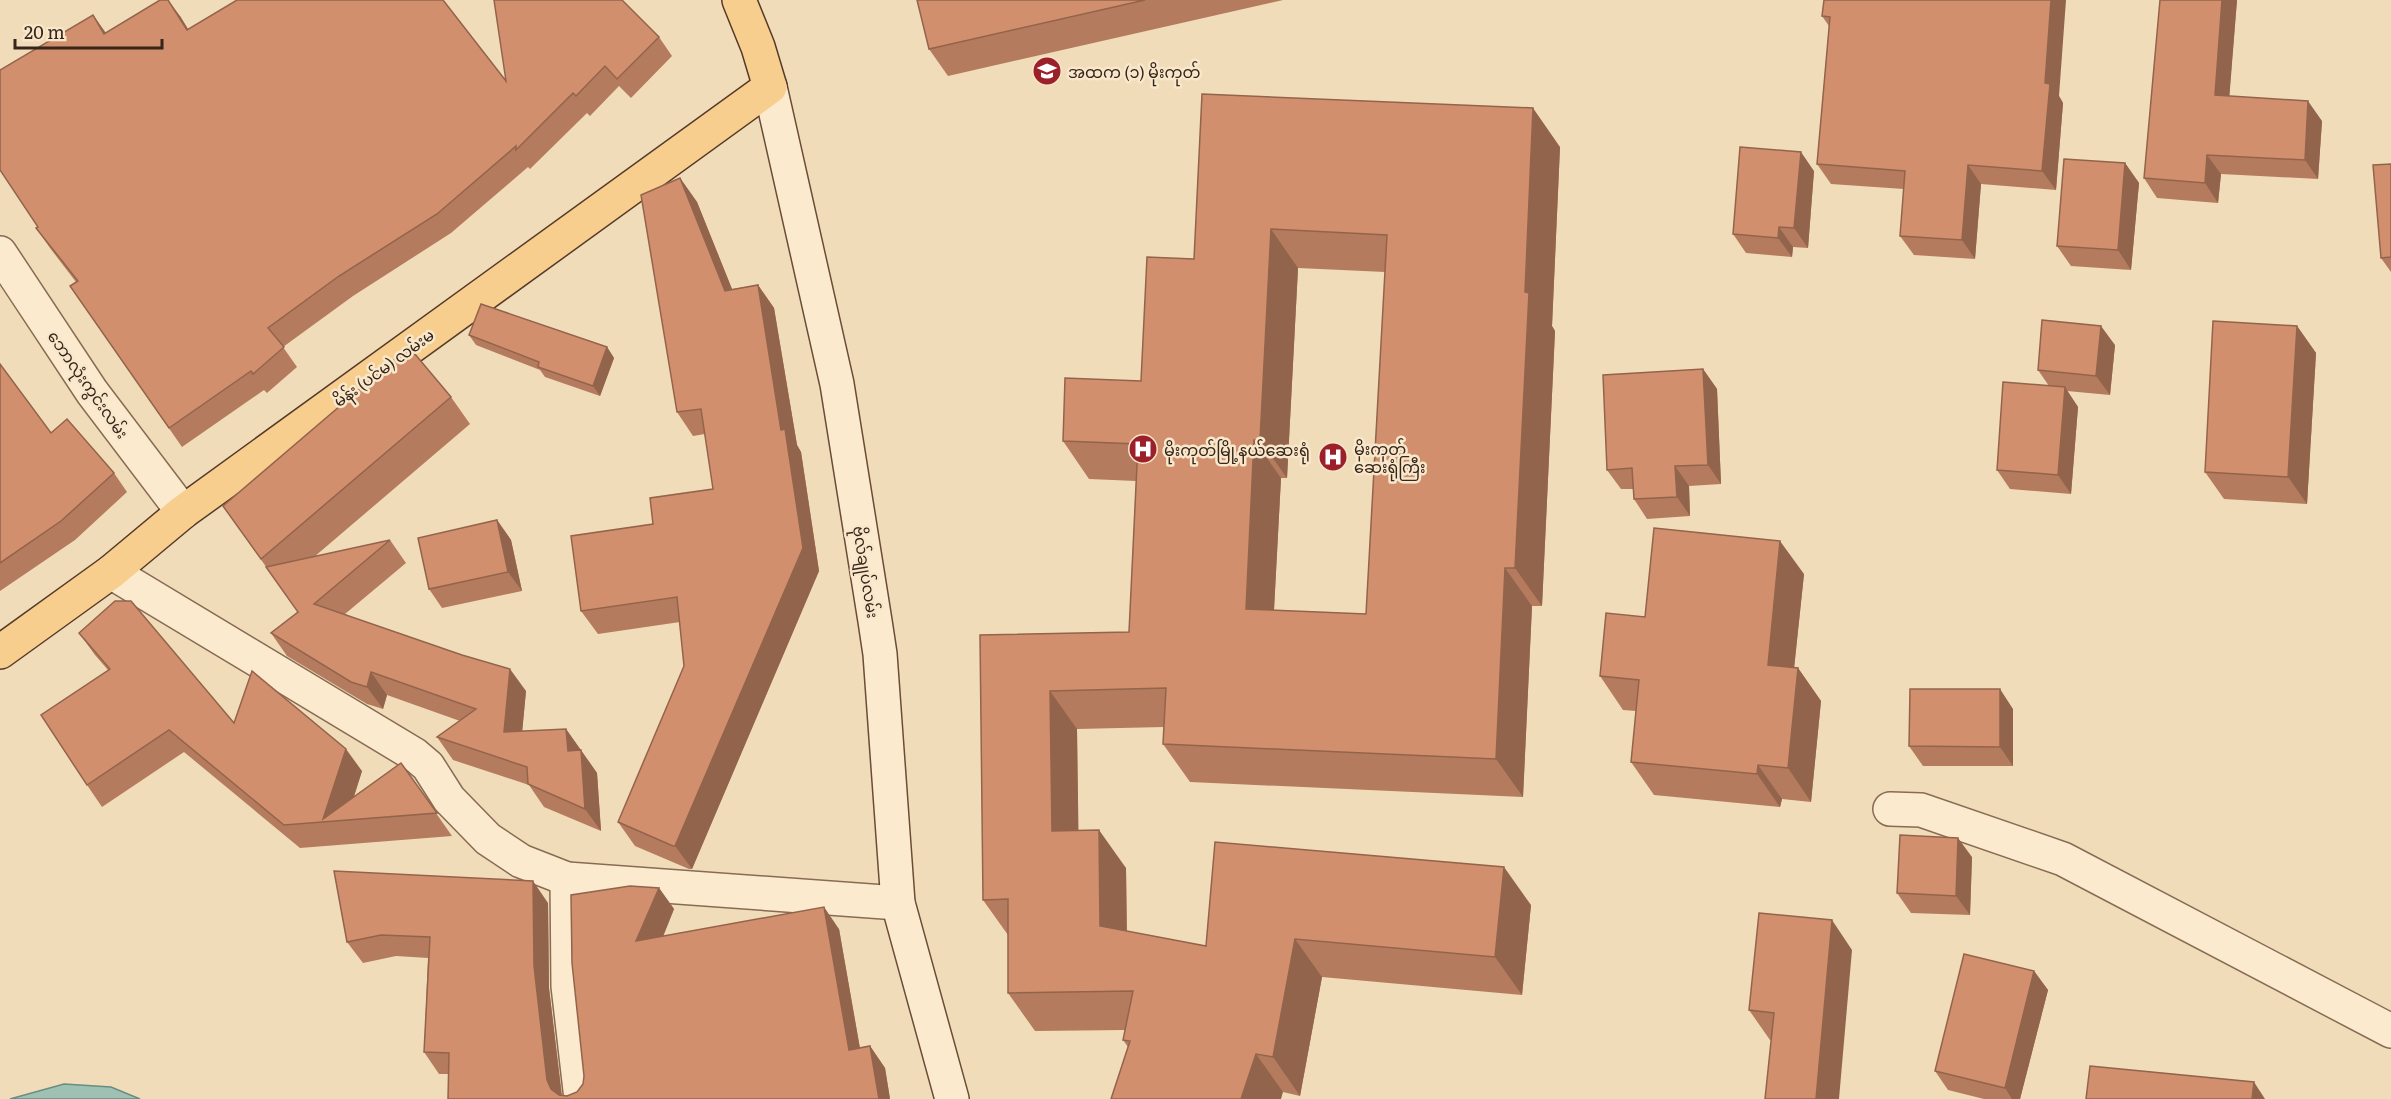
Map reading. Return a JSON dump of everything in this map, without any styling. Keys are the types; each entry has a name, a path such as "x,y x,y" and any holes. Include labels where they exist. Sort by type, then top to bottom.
{"main road":[{"path":"739,0 758,47"},
{"path":"754,0 758,47"},
{"name":"ဗိုလ်‌ချုပ်‌လမ်း","path":"758,47 770,87"},
{"name":"မိန်း (ပင်မ) လမ်းမ","path":"0,652 111,572 183,512 770,87"}],"street":[{"name":"ဗိုလ်‌ချုပ်‌လမ်း","path":"770,87 837,384 875,621 880,654 898,903 952,1099"},
{"name":"‌ဘောလုံးကွင်းလမ်း","path":"0,253 92,392 183,512"},
{"path":"111,572 415,755 428,766 449,800 488,839 521,861 567,879 898,903"},
{"path":"1890,809 1921,810 2063,859 2391,1031"},
{"path":"567,879 568,986 581,1099"}],"shaded area":[{"path":"64,1084 111,1087 140,1099 10,1099"}],"building":[{"path":"160,0 168,0 187,30 237,0 443,0 506,81 494,0 622,0 659,37 617,79 605,66 576,96 573,93 516,150 516,146 437,214 339,276 268,328 284,347 253,374 251,371 169,428 70,286 78,281 36,228 38,227 0,170 0,70 93,15 104,34"},
{"path":"917,0 1145,0 929,49"},
{"path":"1824,0 2051,0 2045,83 2050,84 2042,171 1968,165 1962,240 1900,236 1905,171 1817,164 1830,17 1822,16"},
{"path":"2160,0 2222,0 2215,95 2308,101 2305,160 2207,155 2205,183 2144,178"},
{"path":"1202,94 1533,108 1525,292 1529,293 1515,568 1505,568 1496,759 1163,744 1166,688 1050,691 1052,831 1099,830 1100,926 1206,946 1215,842 1504,867 1495,957 1295,939 1273,1057 1256,1054 1241,1099 1111,1099 1130,1041 1123,1040 1133,991 1008,993 1008,899 983,900 980,635 1129,632 1138,444 1063,441 1065,378 1141,381 1147,257 1194,259","holes":["1271,229 1387,235 1366,614 1246,609 1254,440 1260,440"]},
{"path":"1740,147 1801,152 1794,228 1779,227 1778,238 1733,234"},
{"path":"2064,159 2125,163 2118,250 2057,246"},
{"path":"2391,164 2391,257 2381,258 2373,165"},
{"path":"680,178 725,291 758,285 781,430 785,429 803,548 675,846 673,846 618,822 684,666 677,597 581,611 571,536 653,524 650,498 713,489 701,409 677,412 641,195"},
{"path":"481,304 607,347 593,386 538,367 539,362 469,335"},
{"path":"2042,320 2101,326 2096,376 2038,370"},
{"path":"2213,321 2297,326 2288,477 2205,472"},
{"path":"409,347 451,397 261,559 223,506"},
{"path":"0,364 51,433 67,419 114,473 61,521 0,563"},
{"path":"1703,369 1708,465 1675,466 1677,497 1634,499 1632,468 1607,470 1603,375"},
{"path":"2003,382 2065,387 2058,475 1997,470"},
{"path":"497,520 508,572 429,589 418,538"},
{"path":"1654,528 1780,541 1768,665 1798,668 1788,768 1758,765 1757,774 1631,762 1639,680 1600,676 1606,613 1645,617"},
{"path":"390,540 314,604 462,655 510,669 504,732 566,729 568,751 581,750 585,809 528,784 527,767 437,737 476,709 371,672 367,687 351,682 271,633 298,612 266,567"},
{"path":"115,601 131,601 234,723 252,671 346,749 323,819 401,763 437,813 284,825 169,730 87,785 41,715 110,669 79,633"},
{"path":"1910,689 2000,689 2000,747 1909,746"},
{"path":"1900,835 1958,838 1956,896 1897,893"},
{"path":"334,871 533,881 534,966 547,1080 551,1089 559,1095 567,1096 577,1092 583,1084 584,1076 572,963 571,895 630,886 659,888 636,941 824,907 849,1050 870,1046 879,1099 448,1099 449,1053 424,1052 430,937 381,935 347,942"},
{"path":"1759,913 1832,920 1816,1099 1765,1099 1774,1013 1749,1010"},
{"path":"1964,954 2034,971 2005,1088 1935,1071"},
{"path":"2090,1066 2254,1082 2252,1099 2086,1099"}],"place":[{"name":"အထက (၁) မိုးကုတ်","path":"1047,71"},
{"name":"မိုးကုတ်မြို့နယ်ဆေးရုံ","path":"1143,449"},
{"name":"မိုးကုတ်‌ ‌ဆေးရုံကြီး","path":"1333,457"}]}
